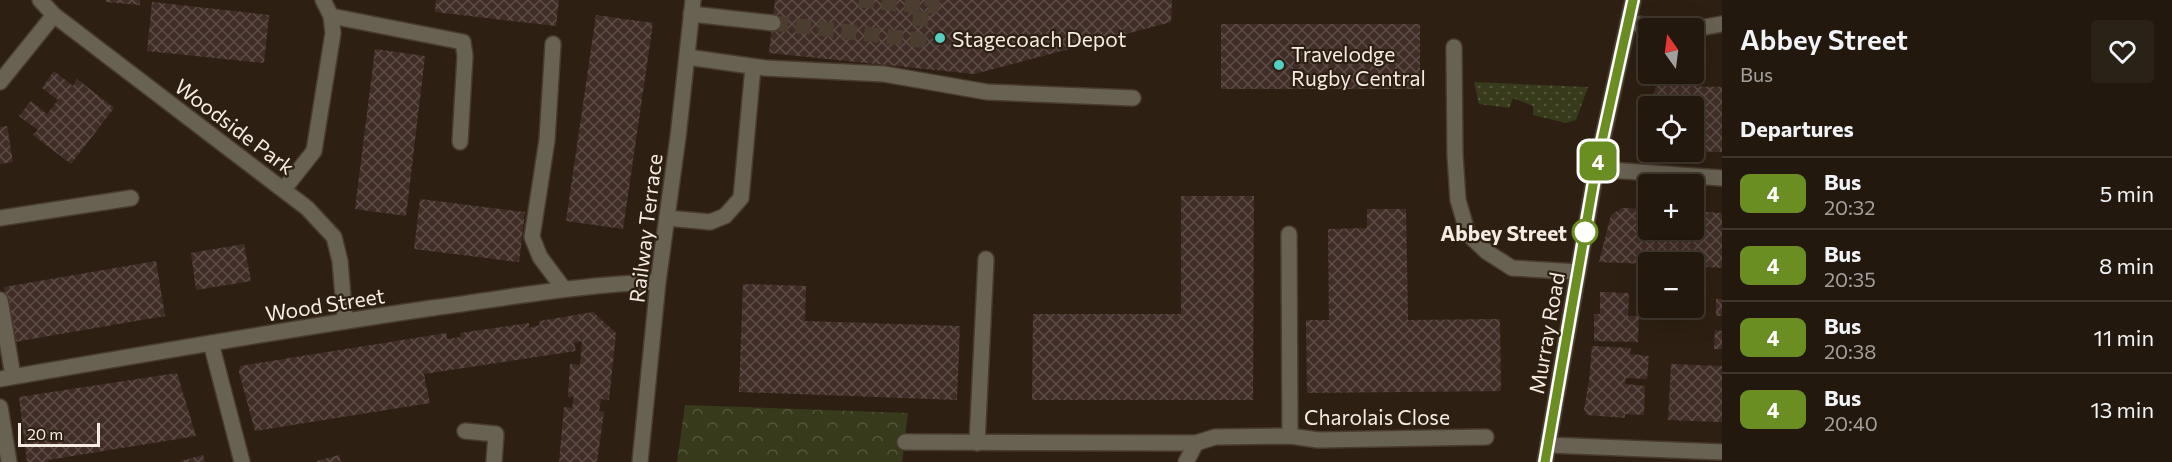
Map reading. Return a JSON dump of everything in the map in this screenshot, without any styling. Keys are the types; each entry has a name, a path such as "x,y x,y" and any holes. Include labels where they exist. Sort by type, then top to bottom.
{"street":[{"name":"Woodside Park","path":"40,0 54,15 307,208 334,237 340,261 345,321"},
{"path":"284,189 315,151 333,33 331,16 323,0"},
{"name":"Murray Road","path":"1545,462 1596,168 1633,0"},
{"path":"692,7 773,23"},
{"name":"Railway Terrace","path":"640,462 658,282 692,7"},
{"path":"0,82 54,15"},
{"path":"331,16 463,42 465,57 460,142"},
{"path":"1628,22 1638,24"},
{"path":"1704,27 1722,24"},
{"path":"553,44 547,140 532,237 540,257 564,289"},
{"path":"1454,47 1455,155 1458,200 1468,234 1486,252 1512,268 1578,272"},
{"path":"687,57 753,66 884,74 987,92 1133,98"},
{"path":"667,218 716,221 741,198 753,66"},
{"path":"1596,168 1722,178"},
{"path":"0,218 131,198"},
{"name":"Charolais Close","path":"1289,234 1290,436 1318,440 1486,437"},
{"path":"977,442 986,259"},
{"name":"Wood Street","path":"7,377 345,321 564,289 617,283 658,282"},
{"path":"0,300 7,377"},
{"path":"212,343 242,462"},
{"path":"0,407 9,462"},
{"path":"465,431 496,434 494,462"},
{"path":"905,442 1196,443 1215,437 1290,436"},
{"path":"1186,462 1196,443"},
{"path":"1548,445 1722,452"}],"green space":[{"path":"1474,82 1588,87 1576,120 1566,123 1533,115 1533,106 1513,98 1509,108 1479,104"},
{"path":"685,405 908,413 902,462 677,462"}],"building":[{"path":"106,0 140,0 140,5 106,2"},
{"path":"436,0 559,0 556,26 435,12"},
{"name":"Stagecoach Depot","path":"775,0 1172,0 1171,22 974,74 769,53"},
{"path":"152,2 269,15 264,63 147,51"},
{"path":"596,15 653,23 623,229 566,221"},
{"path":"1221,24 1420,24 1420,89 1221,89"},
{"path":"375,49 425,56 406,216 355,209"},
{"path":"54,71 73,86 77,79 114,108 71,164 33,135 38,130 19,116 31,101 47,114 58,100 42,88"},
{"path":"1656,85 1722,87 1722,152 1704,151 1704,96 1653,96"},
{"path":"7,126 13,162 0,164 0,127"},
{"path":"1181,196 1254,196 1253,400 1032,400 1033,314 1181,314"},
{"path":"420,199 525,212 519,262 414,249"},
{"path":"1622,208 1638,209 1638,240 1704,240 1704,212 1722,213 1722,268 1704,267 1704,252 1638,252 1638,264 1599,262 1611,215"},
{"path":"1367,209 1406,209 1408,320 1500,319 1501,391 1307,393 1306,320 1329,320 1328,229 1367,228"},
{"path":"244,244 251,281 196,290 191,253"},
{"path":"156,261 165,316 14,342 4,287"},
{"path":"743,284 806,286 805,321 960,326 957,400 739,392"},
{"path":"1600,292 1629,293 1628,316 1638,316 1639,318 1638,342 1594,341 1594,314 1600,314"},
{"path":"1716,299 1722,299 1722,316 1716,316"},
{"path":"593,312 616,333 609,400 601,399 599,411 604,412 597,462 559,462 564,407 572,408 574,397 568,397 570,364 580,365 582,341 574,343 576,351 424,374 430,403 255,431 239,372 240,366 446,333 447,339 461,337 460,333 529,323 529,328 540,325 539,321"},
{"path":"1715,330 1722,331 1722,349 1714,349"},
{"path":"1592,346 1631,348 1630,354 1649,356 1647,379 1626,378 1625,384 1645,386 1644,415 1625,414 1625,418 1587,415 1584,410"},
{"path":"1671,364 1722,366 1722,422 1668,420"},
{"path":"177,373 196,436 48,460 49,462 27,462 19,397"},
{"path":"203,455 205,462 181,462 181,461"},
{"path":"339,455 341,462 317,462 317,461"}],"tunnel":[{"path":"859,0 921,6 932,6 932,0"},
{"path":"773,23 919,40 921,6"}],"bus line":[{"name":"4","path":"1545,462 1596,168 1633,0"}],"place":[{"name":"Stagecoach Depot","path":"940,38"},
{"name":"Travelodge Rugby Central","path":"1279,65"},
{"name":"Abbey Street","path":"1585,232"}]}
